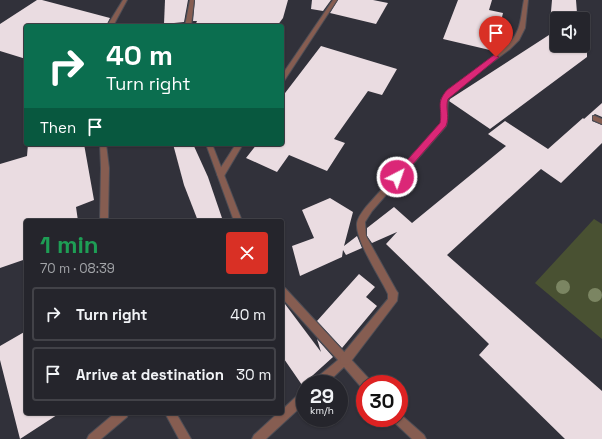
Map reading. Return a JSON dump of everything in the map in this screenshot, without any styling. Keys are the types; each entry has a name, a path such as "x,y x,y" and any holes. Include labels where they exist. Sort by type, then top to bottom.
{"street":[{"path":"111,24 125,0"},
{"path":"188,24 192,0"},
{"path":"284,77 335,0"},
{"path":"328,375 345,360 392,301 393,293 362,236 361,222 369,209 444,124 445,116 443,104 444,98 449,92 508,48 517,39 522,28 526,0"},
{"path":"595,118 602,122"},
{"path":"102,146 105,168 104,219"},
{"path":"210,146 237,219"},
{"path":"221,174 239,146"},
{"path":"284,293 358,375"},
{"path":"258,439 296,404"},
{"path":"94,439 121,415"},
{"path":"171,415 185,439"},
{"path":"407,427 420,439"}],"green space":[{"path":"594,219 602,224 602,339 535,283"}],"building":[{"path":"37,0 110,18 107,24 24,24 24,58 0,51 0,24"},
{"path":"165,0 188,0 184,22 164,24"},
{"path":"195,0 288,0 283,18 278,24 196,24 197,21 193,21"},
{"path":"312,0 331,0 323,11 311,9"},
{"path":"338,0 373,0 388,3 376,24 330,13"},
{"path":"458,0 492,0 489,10 503,13 494,51 443,39"},
{"path":"552,0 576,0 577,12 551,12"},
{"path":"550,23 550,52 587,52 587,57 490,129 449,101 450,99 549,35"},
{"path":"321,46 397,69 382,95 368,91 334,139 345,143 327,171 289,155 277,172 246,158 255,146 284,146 284,94"},
{"path":"602,103 602,117 595,114 592,116 592,121 602,125 602,143 561,183 541,169 447,255 602,391 602,439 565,439 479,355 489,344 386,244 397,232 372,243 367,236 367,228 394,207 412,223 506,146 488,134 505,121 548,149"},
{"path":"28,146 84,146 94,200 76,207 78,219 24,219 24,260 0,268 0,164 27,156"},
{"path":"174,146 194,146 208,177 222,219 197,219 184,185"},
{"path":"330,198 353,212 344,246 357,236 362,248 346,255 343,250 342,257 300,276 292,246 314,238 302,210"},
{"path":"359,274 375,287 366,297 377,306 342,348 317,321"},
{"path":"284,303 321,352 317,339 333,357 313,375 296,375 296,376 284,359"},
{"path":"24,332 24,415 57,415 20,439 0,360 0,346"}],"route":[{"path":"397,177 444,124 444,98 449,92 496,57"}]}
